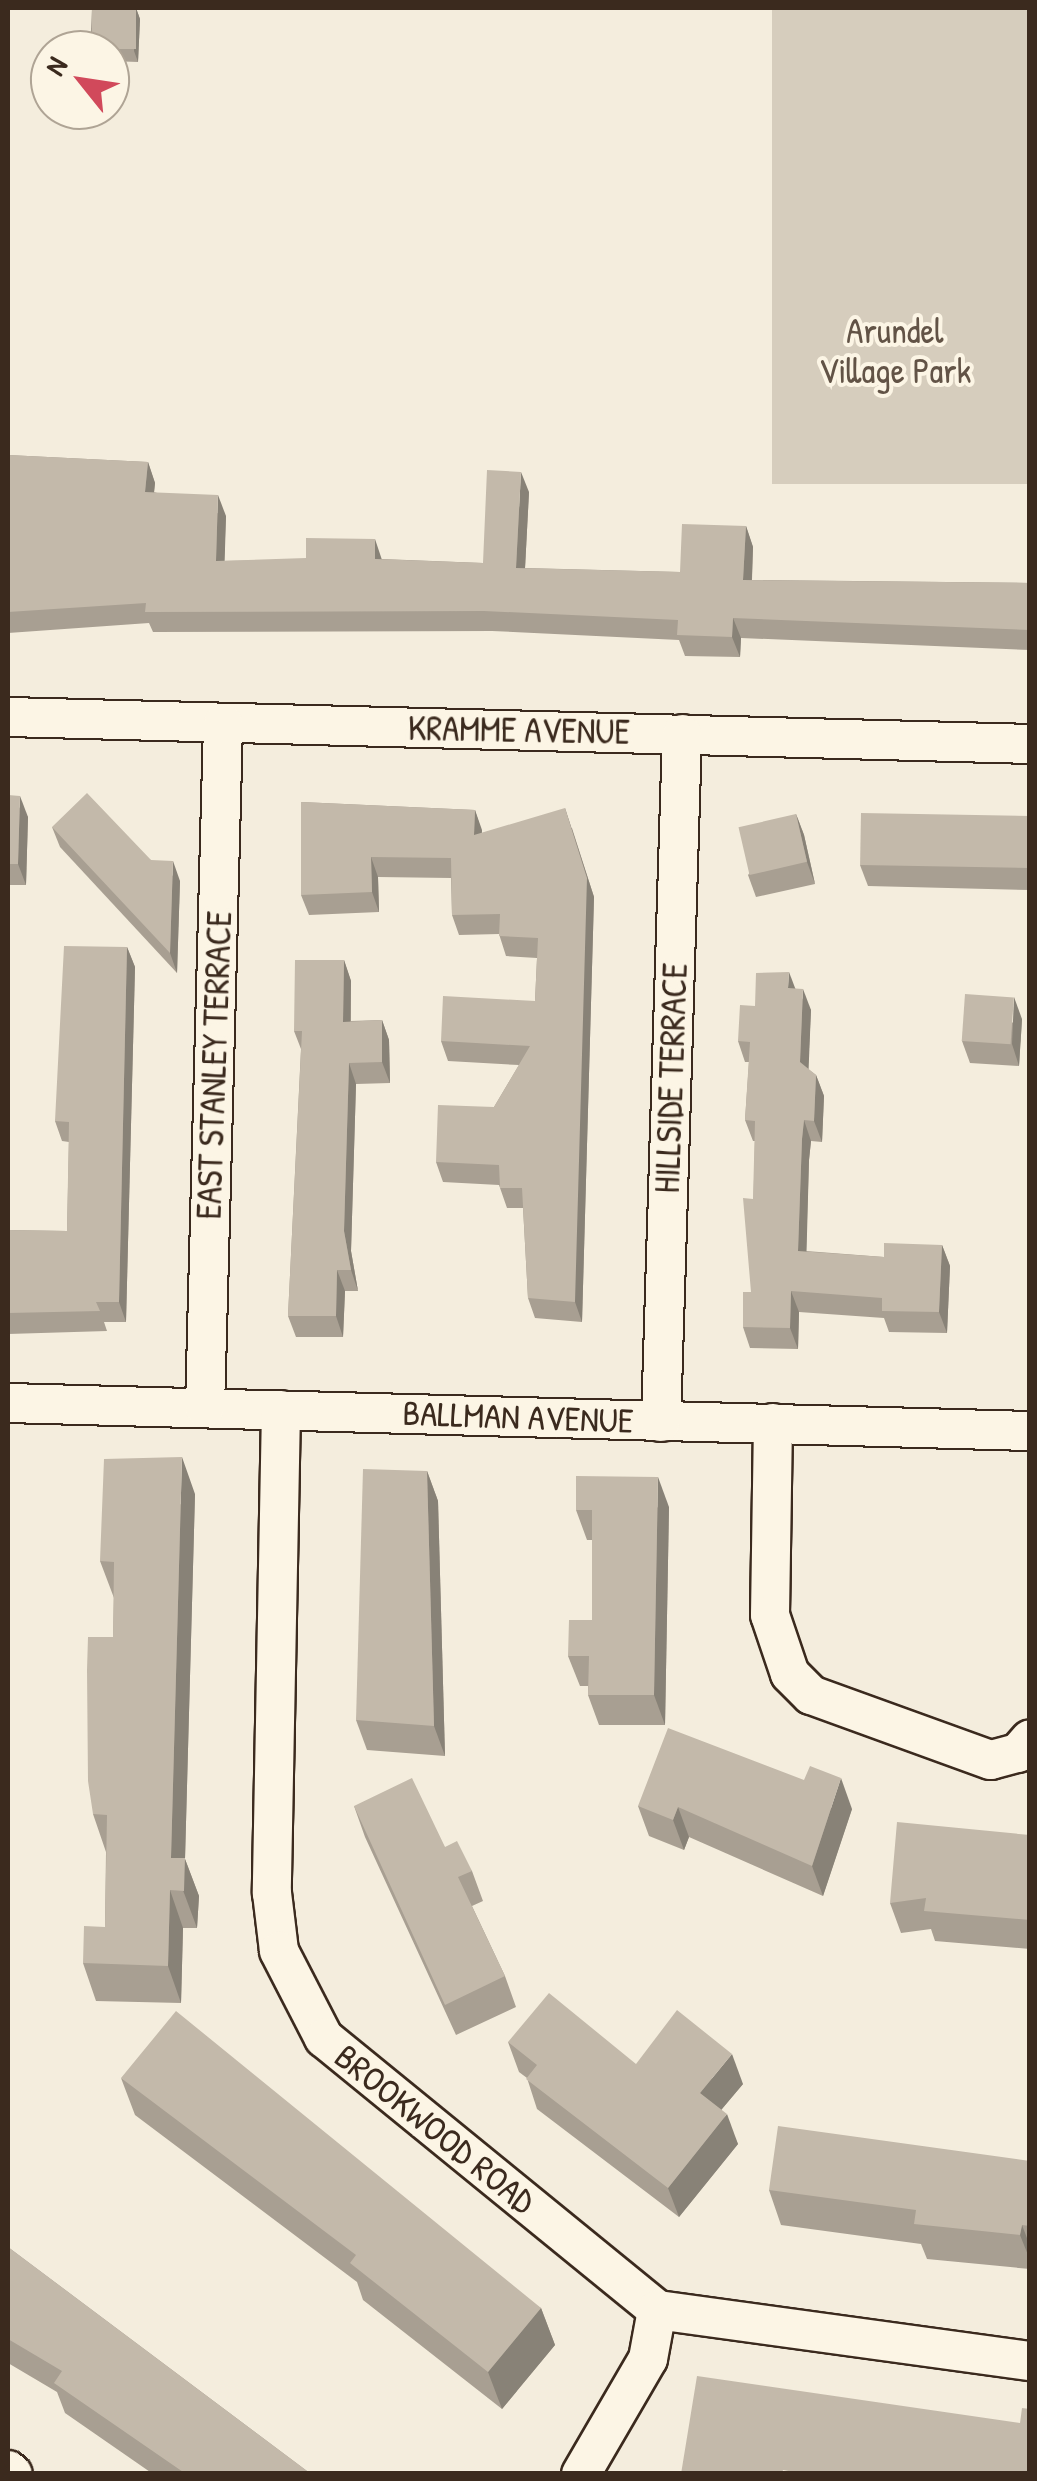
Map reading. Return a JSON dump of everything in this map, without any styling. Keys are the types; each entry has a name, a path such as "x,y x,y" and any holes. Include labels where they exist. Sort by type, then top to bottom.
{"street":[{"name":"KRAMME AVENUE","path":"8,717 1030,744"},
{"name":"EAST STANLEY TERRACE","path":"205,1408 223,722"},
{"name":"HILLSIDE TERRACE","path":"661,1422 682,734"},
{"name":"BALLMAN AVENUE","path":"8,1403 1030,1431"},
{"name":"BROOKWOOD ROAD","path":"281,1410 272,1893 297,1994 324,2038 657,2310"},
{"path":"773,1423 770,1615 790,1674 811,1695 990,1760 1018,1754 1030,1739"},
{"path":"580,2474 648,2359 657,2310 1030,2361"}],"green space":[{"name":"Arundel Village Park","path":"772,8 1029,8 1029,484 772,484"}],"building":[{"path":"92,8 136,8 136,49 130,49 130,30 92,30"},
{"path":"8,455 148,462 145,492 218,495 216,561 306,558 306,538 375,539 375,559 483,563 487,470 521,472 516,568 680,572 682,524 746,526 743,580 1030,583 1030,630 733,618 732,637 677,635 678,620 484,611 145,612 146,603 8,612"},
{"path":"87,793 151,860 173,861 170,953 52,827"},
{"path":"8,795 20,796 18,864 8,864"},
{"path":"301,802 475,810 474,835 565,808 587,878 575,1302 528,1298 522,1188 500,1188 499,1165 436,1162 438,1105 494,1107 530,1046 441,1041 443,996 535,1001 538,938 499,936 500,914 452,915 451,858 371,857 372,892 301,895"},
{"path":"861,813 1030,816 1029,868 860,865"},
{"path":"796,814 807,862 750,875 739,827"},
{"path":"64,946 127,947 119,1302 96,1302 100,1311 8,1313 8,1230 67,1231 69,1122 55,1121"},
{"path":"295,960 344,960 343,1022 382,1020 382,1062 349,1063 344,1231 351,1270 337,1270 336,1316 288,1316 302,1031 294,1031"},
{"path":"789,972 788,988 803,989 800,1062 816,1075 814,1121 804,1120 802,1139 798,1251 884,1257 884,1243 942,1245 939,1312 882,1311 882,1298 791,1291 790,1328 743,1327 743,1292 751,1292 743,1198 753,1199 755,1121 745,1120 750,1042 738,1041 740,1005 755,1006 756,973"},
{"path":"965,994 1014,997 1011,1044 962,1041"},
{"path":"182,1457 171,1858 185,1858 184,1891 170,1890 168,1966 83,1963 84,1926 105,1927 107,1815 93,1814 88,1781 87,1670 88,1637 113,1637 114,1562 100,1561 104,1459"},
{"path":"363,1469 427,1471 434,1726 356,1720"},
{"path":"576,1476 658,1477 654,1695 588,1695 589,1656 568,1656 569,1620 592,1620 592,1510 576,1510"},
{"path":"668,1728 804,1780 810,1766 841,1778 812,1866 678,1807 673,1820 638,1806"},
{"path":"412,1778 445,1847 457,1841 472,1871 458,1877 505,1976 445,2005 354,1806"},
{"path":"897,1822 1030,1835 1030,1920 924,1911 926,1898 890,1903"},
{"path":"549,1993 636,2064 677,2010 732,2054 700,2093 727,2114 668,2188 526,2079 537,2065 508,2042"},
{"path":"176,2011 541,2308 488,2372 350,2263 356,2255 121,2078"},
{"path":"778,2126 1030,2161 1030,2226 1022,2225 1020,2235 914,2224 916,2210 769,2190"},
{"path":"8,2247 311,2474 186,2474 54,2383 62,2371 8,2339"},
{"path":"697,2376 1020,2423 1022,2408 1030,2409 1030,2474 804,2474 783,2470 782,2474 681,2474"}]}
